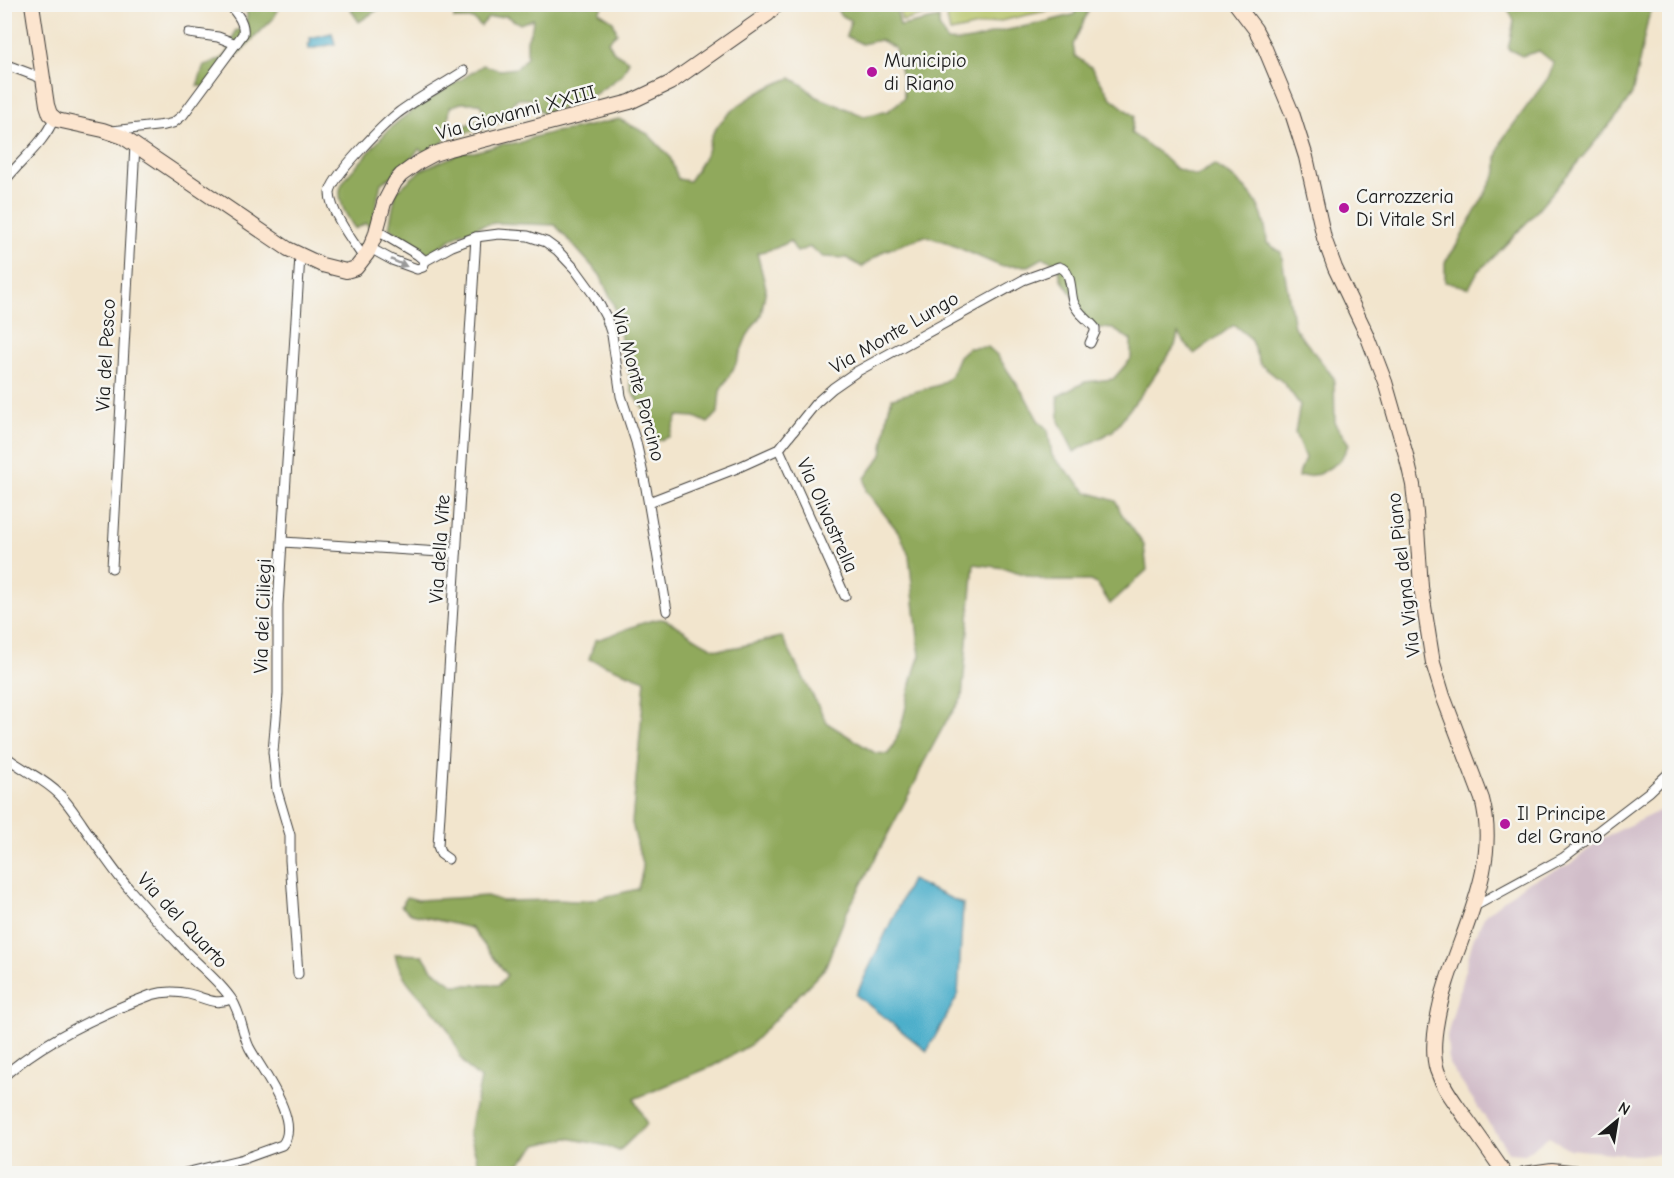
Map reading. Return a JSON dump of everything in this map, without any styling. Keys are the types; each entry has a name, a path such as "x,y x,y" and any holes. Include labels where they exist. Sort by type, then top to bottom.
{"main road":[{"path":"32,4 48,109 54,118 67,123 110,131 120,136 300,256 322,266 346,271 356,268 367,253"},
{"name":"Via Giovanni XXIII","path":"367,253 390,190 401,176 424,159 449,149 630,102 650,94 670,83 764,17 777,4"},
{"name":"Via Vigna del Piano","path":"1236,4 1255,29 1264,46 1292,113 1309,168 1318,219 1324,238 1335,268 1373,348 1406,455 1414,493 1421,587 1431,654 1443,696 1486,814 1488,836 1486,856 1473,908 1456,951 1442,997 1435,1031 1434,1054 1444,1087 1505,1173"},
{"path":"1524,1173 1552,1170 1588,1173"}],"street":[{"path":"110,131 169,125 183,115 243,33 243,26 229,4"},
{"path":"189,33 218,37 236,44"},
{"path":"4,64 44,79"},
{"path":"367,253 348,234 336,213 331,196 333,183 390,119 464,71"},
{"path":"4,182 46,135 54,118"},
{"name":"Via del Pesco","path":"112,568 135,145"},
{"path":"376,230 425,261"},
{"name":"Via Monte Porcino","path":"367,253 413,269 420,269 425,261 452,246 476,237 499,234 534,237 546,242 568,260 594,295 610,330 621,396 638,451 649,502 667,611"},
{"name":"Via della Vite","path":"448,859 441,854 438,846 476,237"},
{"name":"Via dei Ciliegi","path":"298,974 290,835 277,790 273,752 278,694 278,605 300,256"},
{"name":"Via Monte Lungo","path":"649,502 737,468 779,448 816,403 869,363 1023,280 1059,267 1067,271 1076,307 1095,328 1090,343"},
{"name":"Via Olivastrella","path":"779,448 845,596"},
{"path":"283,542 456,553"},
{"name":"Via del Quarto","path":"4,755 61,796 131,890 172,937 222,987 236,1008 250,1050 268,1076 280,1101 286,1119 287,1133 286,1140 280,1146 249,1158 181,1173"},
{"path":"1473,908 1563,858 1649,792 1670,772"},
{"path":"4,1076 63,1034 148,996 177,992 217,1003 231,999"}],"shaded area":[{"path":"1669,806 1669,1154 1632,1155 1569,1149 1549,1137 1525,1154 1509,1153 1449,1064 1447,1036 1473,940 1485,915 1526,883 1571,864 1599,840"}],"green space":[{"path":"352,4 385,5 359,22 351,10"},
{"path":"237,5 281,5 273,19 232,60 223,74 208,87 197,86 204,65 223,58 229,50 235,31 246,27 247,12"},
{"path":"454,5 603,5 599,12 613,21 617,33 608,41 614,52 629,61 622,75 581,104 542,113 531,99 517,99 509,107 515,116 490,127 460,134 458,128 487,117 479,103 461,103 450,107 444,142 425,153 419,149 411,159 396,168 394,175 381,183 371,230 366,223 355,229 341,203 341,186 387,131 416,108 483,65 500,70 517,68 527,57 527,40 533,19 520,24 506,16 488,18 481,26 473,19 454,19"},
{"path":"835,5 896,5 900,26 939,18 939,26 947,41 967,41 995,32 1075,14 1075,5 1091,5 1073,45 1075,56 1091,67 1111,98 1134,116 1131,133 1158,152 1175,168 1196,176 1214,165 1245,188 1258,206 1266,229 1267,243 1281,252 1294,327 1334,378 1335,424 1349,444 1340,461 1320,474 1298,477 1305,458 1295,433 1300,405 1284,383 1260,364 1250,338 1234,325 1194,354 1178,334 1175,346 1113,431 1074,452 1059,421 1058,396 1085,382 1113,379 1131,359 1131,340 1113,329 1083,326 1078,303 1061,279 1057,263 1043,258 1029,266 1000,266 943,241 925,236 884,251 862,267 847,258 823,257 810,247 797,252 790,241 757,253 766,288 761,315 747,336 735,366 720,391 718,413 708,423 695,417 678,416 669,437 654,442 654,423 632,392 622,350 619,323 600,275 555,225 495,223 479,226 474,231 461,233 429,254 389,228 396,192 421,170 463,152 519,143 554,132 619,119 648,134 670,157 678,179 689,181 704,157 712,135 726,116 757,93 791,78 815,96 864,116 888,111 904,98 903,81 895,48 880,40 862,44 846,36 851,20 840,15"},
{"path":"898,5 936,5 937,12 902,21"},
{"path":"944,5 1069,5 950,32"},
{"path":"1506,5 1654,5 1648,19 1632,95 1532,217 1478,271 1469,288 1445,282 1445,262 1497,172 1497,157 1502,140 1548,78 1554,63 1539,51 1522,56 1508,49 1514,21"},
{"path":"988,347 997,355 1025,396 1038,420 1048,430 1052,456 1087,492 1116,501 1121,513 1144,545 1147,570 1110,604 1098,585 1090,581 1047,581 1004,568 974,564 962,698 922,766 847,912 825,968 750,1045 713,1066 634,1099 647,1124 619,1151 607,1146 568,1138 537,1145 514,1173 481,1173 469,1132 481,1079 463,1062 448,1030 404,976 395,954 423,955 431,968 454,985 499,985 507,975 471,928 411,914 401,906 407,897 418,900 487,896 502,901 575,901 591,900 638,889 643,868 632,823 645,680 589,659 595,640 646,622 666,620 718,649 739,647 782,637 827,723 875,753 888,754 899,731 920,656 909,556 900,534 866,491 865,478 882,455 892,398 939,385 950,377 959,356 968,348"}],"water":[{"path":"332,33 335,44 309,49 310,38"},
{"path":"911,880 963,904 958,995 927,1051 856,995"}],"place":[{"name":"Municipio di Riano","path":"872,72"},
{"name":"Carrozzeria Di Vitale Srl","path":"1344,208"},
{"name":"Il Principe del Grano","path":"1505,824"}]}
